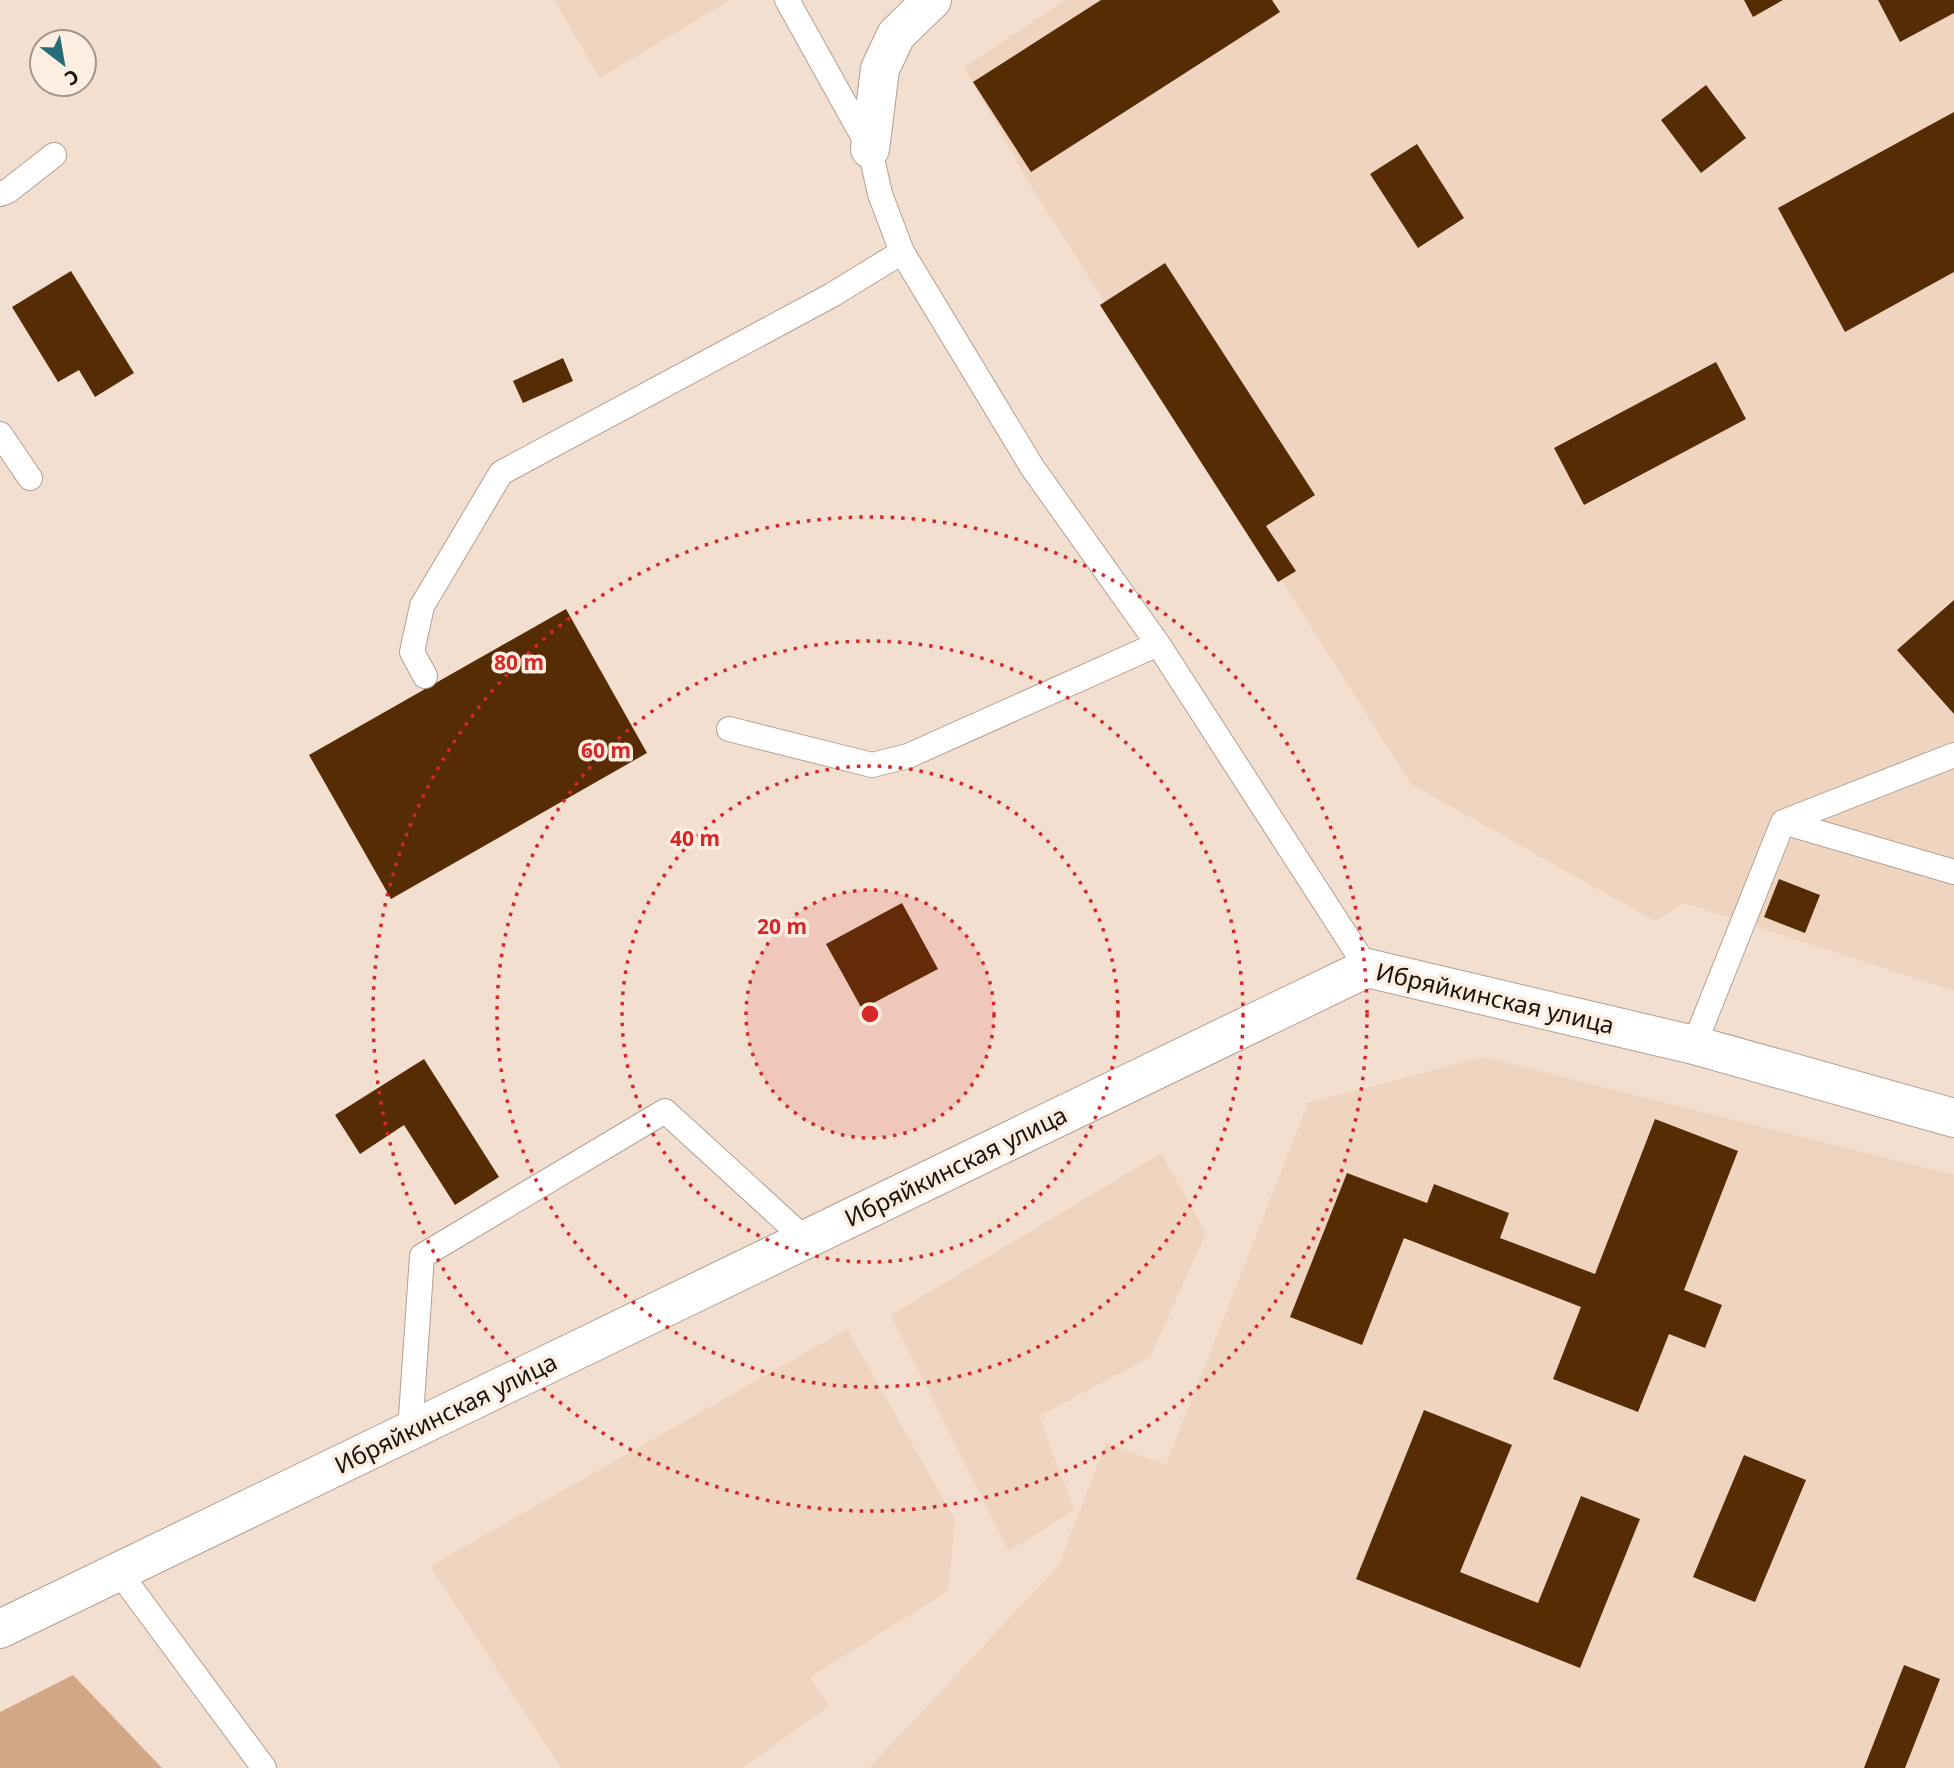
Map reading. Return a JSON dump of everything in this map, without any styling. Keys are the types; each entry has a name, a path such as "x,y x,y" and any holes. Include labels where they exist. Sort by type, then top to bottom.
{"street":[{"path":"870,149 880,69 896,35 932,0"},
{"name":"Ибряйкинская улица","path":"0,1629 1367,968 1694,1045 1954,1118"}],"lane":[{"path":"786,0 870,149 880,194 902,252 1032,467 1158,644 1367,968"},
{"path":"0,194 8,191 54,155"},
{"path":"425,676 412,652 422,606 501,473 832,295 902,252"},
{"path":"0,435 30,478"},
{"path":"729,729 872,765 908,756 1158,644"},
{"path":"1694,1045 1783,822 1954,755"},
{"path":"1783,822 1954,872"},
{"path":"410,1431 422,1256 665,1111 806,1240"},
{"path":"119,1572 264,1768"}],"shaded area":[{"path":"554,0 730,0 600,78"},
{"path":"1065,0 1954,0 1954,991 1684,903 1655,921 1411,784 1029,183 964,67"},
{"path":"1483,1057 1954,1175 1954,1768 869,1768 1059,1565 1106,1443 1166,1465 1308,1103"},
{"path":"1161,1153 1206,1233 1150,1357 1039,1416 1074,1510 1009,1551 891,1315"},
{"path":"847,1329 955,1520 948,1591 810,1677 829,1706 743,1768 561,1768 430,1566"},
{"path":"73,1675 162,1768 0,1768 0,1712"}],"building":[{"path":"1101,0 1272,0 1280,12 1031,172 973,82"},
{"path":"1744,0 1783,0 1753,17"},
{"path":"1878,0 1954,0 1954,13 1900,42"},
{"path":"1706,85 1746,138 1701,173 1661,120"},
{"path":"1954,112 1954,272 1845,332 1778,208"},
{"path":"1417,144 1464,218 1418,248 1370,174"},
{"path":"1165,263 1315,495 1266,526 1296,571 1278,582 1100,305"},
{"path":"71,271 134,373 95,397 79,370 58,382 12,307"},
{"path":"563,358 573,381 523,403 513,381"},
{"path":"1716,362 1746,419 1584,505 1554,448"},
{"path":"1954,600 1954,714 1897,650"},
{"path":"566,609 647,753 391,899 309,755"},
{"path":"1779,879 1820,895 1805,933 1764,917"},
{"path":"902,903 938,969 862,1009 826,944"},
{"path":"424,1059 499,1177 455,1205 404,1125 360,1154 335,1115"},
{"path":"1655,1119 1738,1151 1684,1290 1722,1305 1705,1348 1669,1334 1638,1412 1553,1379 1581,1307 1404,1238 1362,1345 1290,1317 1347,1173 1427,1203 1434,1184 1509,1213 1500,1238 1595,1274"},
{"path":"1424,1410 1512,1445 1460,1572 1538,1603 1581,1496 1640,1519 1580,1668 1356,1579"},
{"path":"1744,1455 1806,1480 1755,1602 1693,1577"},
{"path":"1904,1665 1940,1679 1905,1768 1864,1768"}]}
